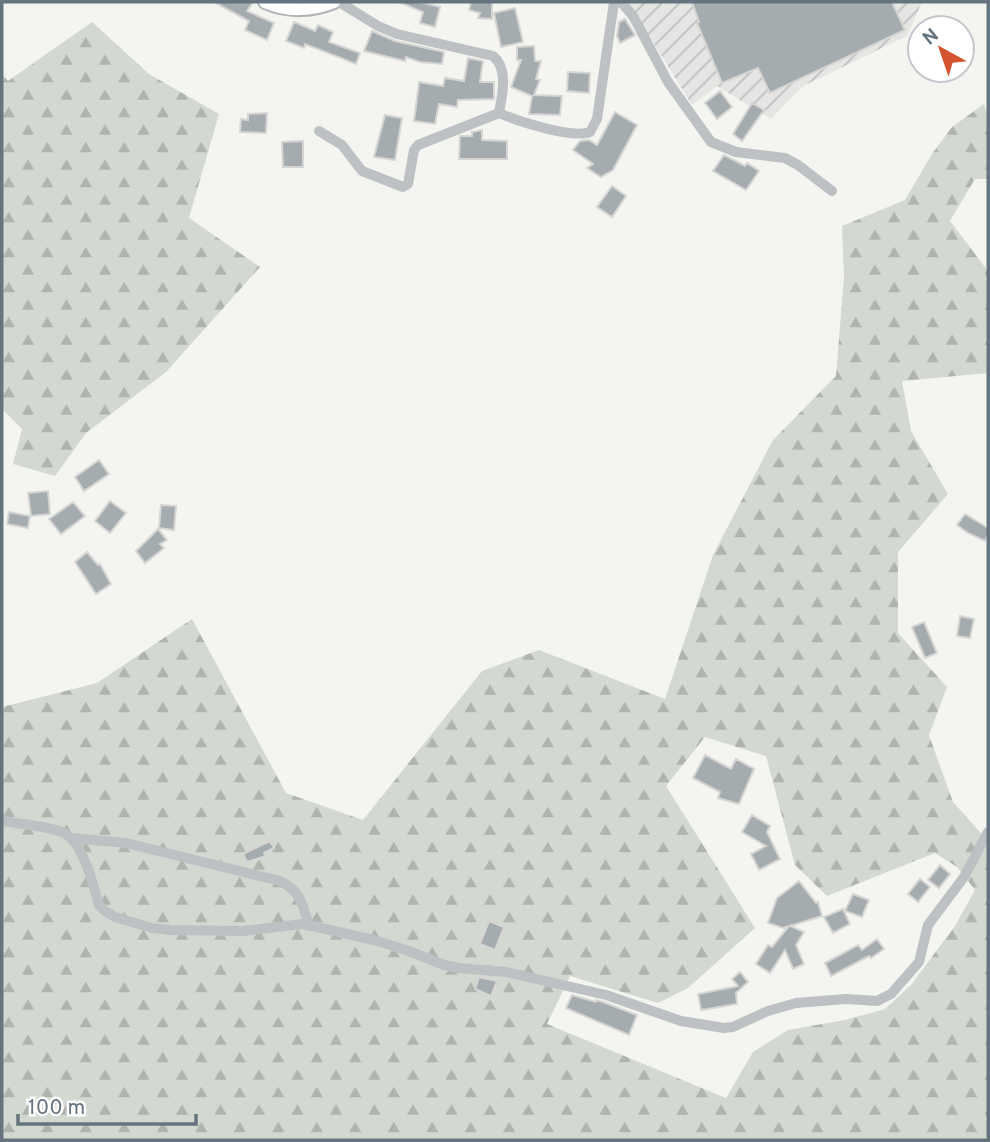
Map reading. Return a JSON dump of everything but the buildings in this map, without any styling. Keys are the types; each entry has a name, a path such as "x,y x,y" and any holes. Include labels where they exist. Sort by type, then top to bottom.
{"main road":[{"path":"265,2 291,9 325,6 336,2"}],"street":[{"path":"336,2 397,34 493,56 502,65 499,113"},
{"path":"319,131 342,145 362,171 403,187 408,184 414,150 418,145 499,113 574,134 590,132 597,119 614,2"},
{"path":"621,2 633,16 668,82 711,142 736,152 785,159 798,165 832,191"},
{"path":"2,821 62,832 71,838 78,847 99,905 115,917 152,928 243,931 309,926 406,950 444,965 506,972 606,995 681,1021 724,1028 796,1003 846,999 877,1000 891,994 919,962 928,925 964,877 988,832"},
{"path":"71,838 126,843 281,881 295,889 299,895 309,926"}],"shaded area":[{"path":"628,2 922,2 917,14 906,14 906,36 803,86 771,119 717,86 692,105"}],"green space":[{"path":"92,22 149,74 219,114 189,218 260,267 166,372 86,433 55,476 13,464 22,429 2,409 2,74 8,81"},
{"path":"984,104 988,116 988,179 975,179 950,221 988,271 988,373 902,381 911,431 948,494 898,552 898,633 947,687 929,735 953,802 988,841 988,1140 2,1140 2,707 97,683 192,619 286,793 363,820 482,671 539,650 665,699 713,555 773,440 836,376 844,277 842,226 905,200 932,154 952,127","holes":["705,737 766,756 795,865 827,896 935,853 957,867 975,890 955,926 911,985 885,1009 845,1020 788,1030 753,1052 726,1098 547,1024 570,976 658,1003 688,988 755,928 666,786"]}]}
